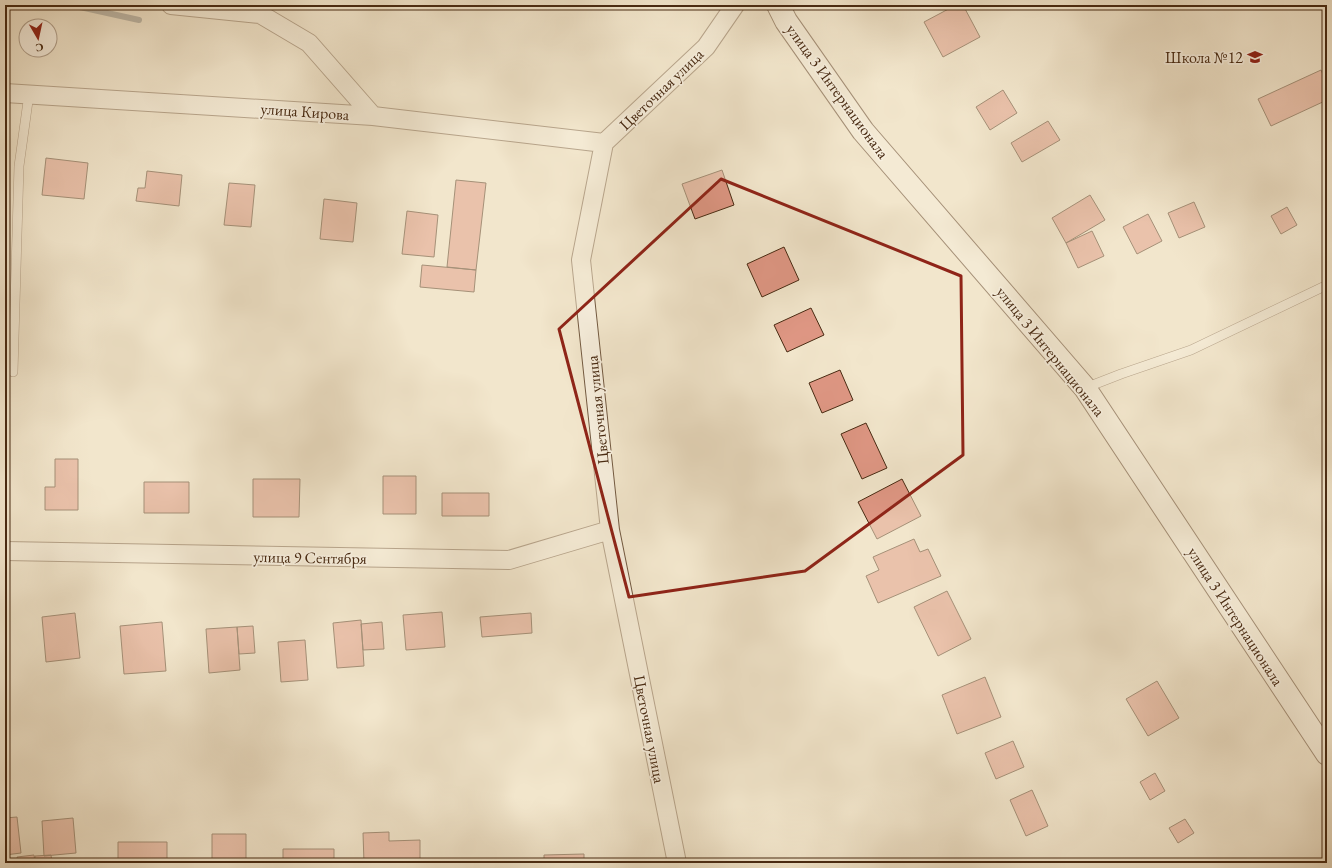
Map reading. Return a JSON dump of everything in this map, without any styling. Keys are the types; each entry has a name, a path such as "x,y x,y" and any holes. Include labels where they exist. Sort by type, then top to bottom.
{"street":[{"path":"171,5 260,14 309,43 373,116"},
{"name":"Цветочная улица","path":"677,863 610,530 581,260 604,143 706,47 735,5"},
{"name":"улица 3 Интернационала","path":"778,5 798,38 863,131 1086,388 1327,754"},
{"name":"улица Кирова","path":"5,93 373,116 604,143"},
{"name":"улица 9 Сентября","path":"5,551 510,560 610,530"}],"lane":[{"path":"13,372 19,166 30,94"},
{"path":"1086,388 1121,374 1191,350 1327,285"}],"highlighted area":[{"path":"721,179 961,276 963,455 805,571 629,597 559,329"}],"building":[{"path":"956,5 963,5 980,37 943,57 924,22"},
{"path":"1321,70 1327,84 1327,100 1271,126 1258,99"},
{"path":"1003,90 1017,113 990,130 976,107"},
{"path":"1048,121 1060,140 1022,162 1011,143"},
{"path":"46,158 88,163 84,199 42,195"},
{"path":"722,170 734,205 695,219 682,184"},
{"path":"147,171 182,175 179,206 136,201 138,188 145,188"},
{"path":"456,180 486,183 476,270 447,267"},
{"path":"229,183 255,185 251,227 224,225"},
{"path":"1090,195 1105,220 1066,243 1052,218"},
{"path":"324,199 357,203 353,242 320,239"},
{"path":"1194,202 1205,227 1179,238 1168,213"},
{"path":"1287,207 1297,225 1281,234 1271,216"},
{"path":"407,211 438,215 434,257 402,254"},
{"path":"1148,214 1162,241 1137,254 1123,227"},
{"path":"1092,231 1104,256 1078,268 1066,243"},
{"path":"784,247 799,280 762,297 747,264"},
{"path":"422,265 476,270 474,292 420,287"},
{"path":"811,308 824,335 787,352 774,325"},
{"path":"840,370 853,400 822,413 809,383"},
{"path":"866,423 887,468 862,479 841,434"},
{"path":"55,459 78,459 78,510 45,510 45,487 55,487"},
{"path":"383,476 416,476 416,514 383,514"},
{"path":"253,479 300,479 299,517 253,517"},
{"path":"902,479 921,516 877,539 858,502"},
{"path":"144,482 189,482 189,513 144,513"},
{"path":"442,493 489,493 489,516 442,516"},
{"path":"914,539 920,552 928,549 941,576 878,603 866,576 879,570 873,557"},
{"path":"947,591 971,639 938,656 914,607"},
{"path":"442,612 445,647 406,650 403,615"},
{"path":"75,613 80,658 46,662 42,617"},
{"path":"531,613 532,633 482,637 480,617"},
{"path":"361,620 364,666 337,668 333,623"},
{"path":"162,622 166,671 124,674 120,626"},
{"path":"382,622 384,649 363,650 361,624"},
{"path":"253,626 255,653 239,654 237,627"},
{"path":"237,627 240,670 209,673 206,629"},
{"path":"305,640 308,680 281,682 278,642"},
{"path":"985,677 1001,717 957,734 942,695"},
{"path":"1157,681 1179,718 1148,736 1126,699"},
{"path":"1013,741 1024,767 996,779 985,753"},
{"path":"1155,773 1165,791 1150,800 1140,782"},
{"path":"1032,790 1048,826 1026,836 1010,800"},
{"path":"17,817 21,853 5,855 5,818"},
{"path":"73,818 76,853 44,856 42,821"},
{"path":"1185,819 1194,833 1178,843 1169,828"},
{"path":"389,832 389,841 420,840 420,863 364,863 363,833"},
{"path":"212,834 246,834 246,863 212,863"},
{"path":"118,842 167,842 167,863 118,863"},
{"path":"283,849 334,849 334,863 283,863"},
{"path":"584,854 584,863 544,863 544,855"},
{"path":"34,855 35,863 18,863 17,857"},
{"path":"51,855 52,863 35,863 35,856"}],"waterway":[{"path":"71,5 139,20"}],"place":[{"name":"Школа №12","path":"1255,57"}]}
